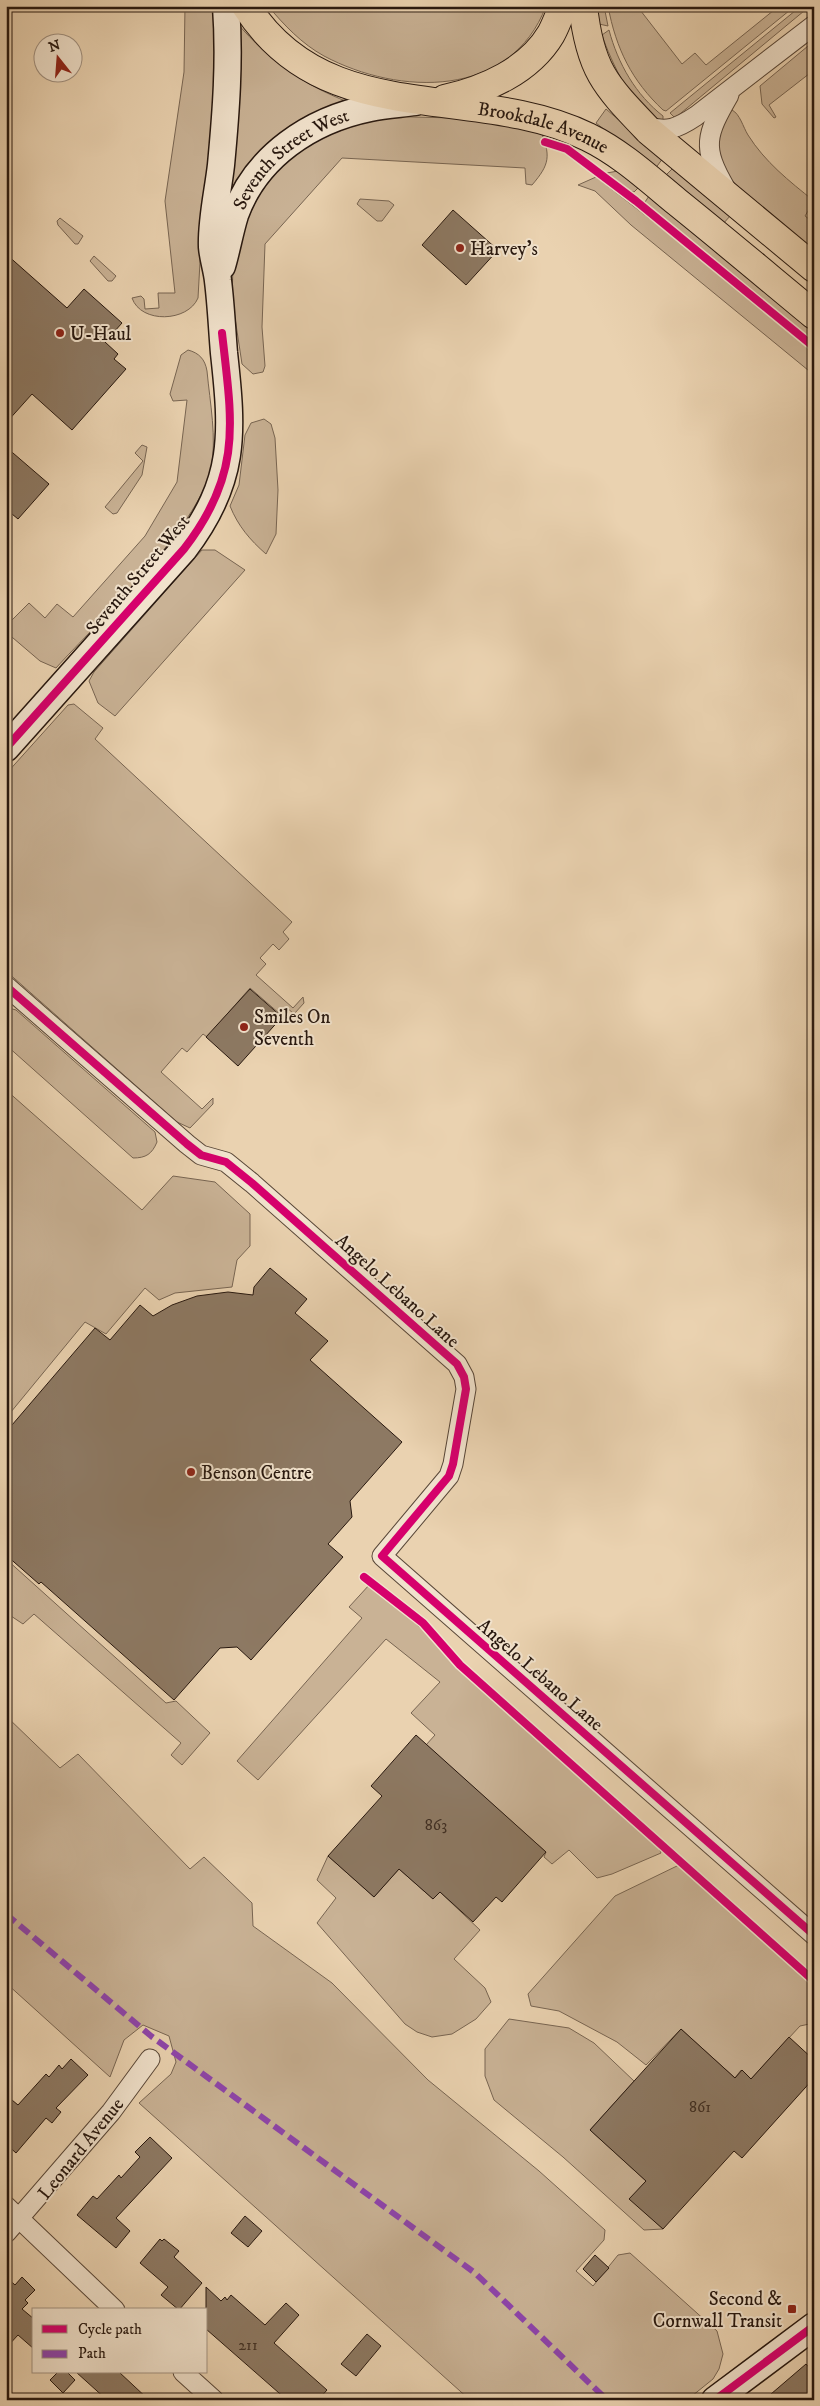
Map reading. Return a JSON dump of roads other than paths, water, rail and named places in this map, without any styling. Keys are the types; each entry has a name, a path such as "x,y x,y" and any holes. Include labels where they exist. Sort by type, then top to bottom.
{"main road":[{"name":"Brookdale Avenue","path":"246,6 255,20 275,41 302,62 334,80 370,93 530,116 586,136 618,156 814,315"},
{"path":"421,101 460,95 495,82 515,70 543,46 564,6"},
{"path":"583,6 589,45 604,81 625,108 734,203 814,268"}],"street":[{"name":"Seventh Street West","path":"6,748 184,549 207,517 224,476 230,442 230,410 218,279 212,249 213,215 226,118 229,48 226,6"},
{"path":"644,126 662,130 677,128 814,25"},
{"path":"734,203 715,170 708,139 714,123 735,84"},
{"name":"Seventh Street West","path":"218,279 235,215 247,188 265,165 289,142 316,126 341,116 370,108 421,101"},
{"name":"Angelo Lebano Lane","path":"6,986 187,1144 201,1155 226,1162 257,1187 457,1364 464,1378 466,1389 453,1464 449,1476 382,1556 814,1935"},
{"name":"Leonard Avenue","path":"6,2233 111,2112 150,2059"},
{"path":"6,2206 113,2308"},
{"path":"715,2400 814,2326"},
{"path":"185,2374 214,2400"}],"place":[{"name":"Harvey's","path":"460,248"},
{"name":"U-Haul","path":"60,333"},
{"name":"Smiles On Seventh","path":"244,1027"},
{"name":"Benson Centre","path":"191,1472"},
{"name":"Second & Cornwall Transit","path":"792,2309"}]}
